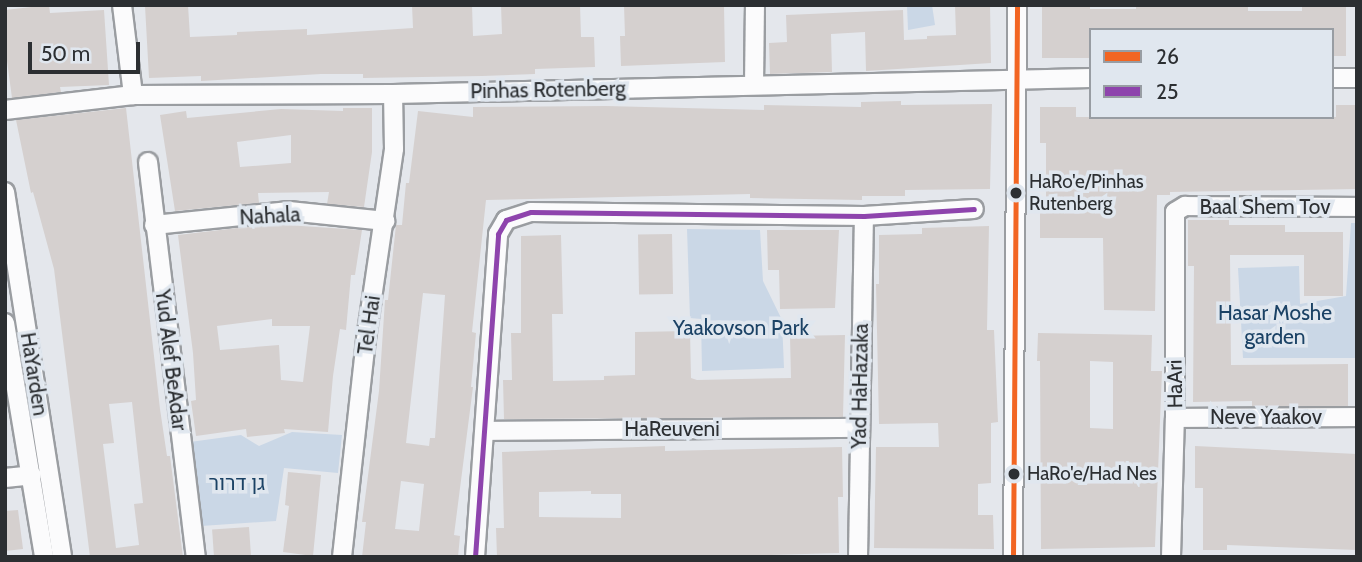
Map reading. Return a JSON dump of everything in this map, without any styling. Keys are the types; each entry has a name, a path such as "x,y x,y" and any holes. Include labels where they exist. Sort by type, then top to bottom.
{"street":[{"path":"122,5 133,94"},
{"path":"754,85 755,5"},
{"path":"1013,557 1017,5"},
{"name":"Pinhas Rotenberg","path":"5,110 133,94 393,94 1089,78"},
{"path":"1334,78 1357,78"},
{"name":"Tel Hai","path":"342,557 366,339 394,149 393,94"},
{"name":"Yud Alef BeAdar","path":"148,162 196,557"},
{"name":"HaYarden","path":"5,192 62,557"},
{"name":"Baal Shem Tov","path":"1175,212 1185,206 1357,207"},
{"path":"475,557 498,234 506,220 531,212 864,216 974,209"},
{"name":"Nahala","path":"155,225 289,211 385,221"},
{"name":"HaAri","path":"1171,557 1175,418 1175,212"},
{"name":"Yad HaHazaka","path":"858,557 864,216"},
{"name":"HaYarden","path":"5,323 44,557"},
{"name":"Neve Yaakov","path":"1175,418 1357,417"},
{"name":"HaReuveni","path":"485,430 859,428"},
{"path":"5,478 32,475"}],"green space":[{"path":"907,5 932,5 935,25 908,30"},
{"name":"Hasar Moshe garden","path":"1351,223 1357,223 1357,358 1243,358 1238,268 1299,266 1300,304 1346,296"},
{"name":"Yaakovson Park","path":"687,229 760,230 763,281 782,320 784,368 702,371 701,319 690,318"},
{"name":"גן דרור","path":"292,432 342,435 338,473 284,468 276,521 201,526 190,442 241,435 259,446"}],"building":[{"path":"49,5 50,13 104,10 109,85 60,87 61,92 12,98 5,46 5,10"},
{"path":"188,5 190,37 307,29 307,35 413,28 412,5 472,5 473,36 502,34 501,5 580,5 581,37 594,37 595,67 535,69 535,74 482,76 363,78 363,74 321,74 201,81 201,76 149,78 145,6"},
{"path":"624,5 724,5 725,62 621,66 620,36 625,36"},
{"path":"955,5 990,5 991,63 866,71 865,32 831,34 832,72 770,74 769,43 787,42 786,15 903,10 904,40 927,39 927,36 956,35"},
{"path":"1042,5 1136,9 1136,5 1248,5 1248,11 1302,11 1302,5 1346,5 1346,56 1334,56 1334,28 1089,28 1089,58 1042,58"},
{"path":"901,101 901,105 992,104 990,189 905,190 905,196 862,196 862,200 750,198 750,194 486,200 472,332 476,333 473,387 454,535 460,536 458,557 362,557 366,522 362,522 379,391 385,300 388,300 396,225 402,225 418,111 473,117 473,107 606,106 764,110 764,105 861,107 861,102","holes":["423,293 445,295 435,438 430,438 429,446 406,443","401,481 424,484 419,531 395,529"]},
{"path":"1336,105 1357,105 1357,189 1170,192 1170,195 1157,195 1155,311 1104,310 1103,238 1040,238 1040,205 1046,205 1046,143 1040,143 1040,107 1076,107 1076,117 1089,119 1336,117"},
{"path":"126,108 160,409 167,456 170,456 183,557 90,557 54,269 33,192 31,193 16,120","holes":["132,402 143,503 134,504 139,545 116,548 103,444 114,443 109,404"]},
{"path":"343,108 372,108 372,152 364,207 327,204 329,192 258,193 259,203 175,211 160,115 186,111 187,118 281,109 343,111","holes":["291,135 291,163 240,167 237,142"]},
{"path":"1188,220 1229,220 1229,225 1285,225 1285,232 1343,232 1343,296 1304,296 1304,255 1230,255 1231,365 1348,364 1348,406 1252,406 1252,401 1193,402 1194,266 1188,266"},
{"path":"271,224 362,230 355,275 351,275 346,330 340,329 328,432 284,429 285,433 247,437 246,429 196,436 191,401 196,400 193,353 178,235","holes":["272,319 272,326 310,326 303,382 281,380 279,345 220,350 217,326"]},
{"path":"989,226 987,330 994,330 998,422 991,423 991,483 978,484 978,515 993,515 994,549 874,548 876,447 939,447 938,423 879,424 876,284 879,284 879,235 922,234 922,228"},
{"path":"767,230 839,230 835,308 780,309 779,270 768,270"},
{"path":"672,234 673,294 639,295 638,235"},
{"path":"561,235 563,314 552,314 553,381 604,380 604,376 635,375 635,332 690,331 691,378 697,380 791,378 790,336 845,335 843,417 504,419 503,380 512,380 511,333 521,333 521,236"},
{"path":"1038,333 1152,335 1151,371 1162,371 1155,547 1041,549 1040,361 1037,361","holes":["1090,361 1113,362 1113,429 1090,428"]},
{"path":"665,446 665,451 842,447 843,497 838,497 839,553 702,557 497,557 496,528 504,528 502,452","holes":["591,491 591,494 621,494 621,518 539,517 539,492"]},
{"path":"1195,446 1357,454 1357,550 1227,545 1227,550 1203,550 1203,488 1195,488"},
{"path":"288,472 321,475 313,556 283,552 289,506 285,505"},
{"path":"18,510 23,549 5,551 5,511"},
{"path":"249,527 251,556 214,557 212,530"}],"transit line":[{"name":"26","path":"1013,557 1017,5"},
{"name":"25","path":"475,557 498,234 506,220 531,212 864,216 974,209"}],"place":[{"name":"HaRo'e/Pinhas Rutenberg","path":"1016,193"},
{"name":"HaRo'e/Had Nes","path":"1014,474"}]}
